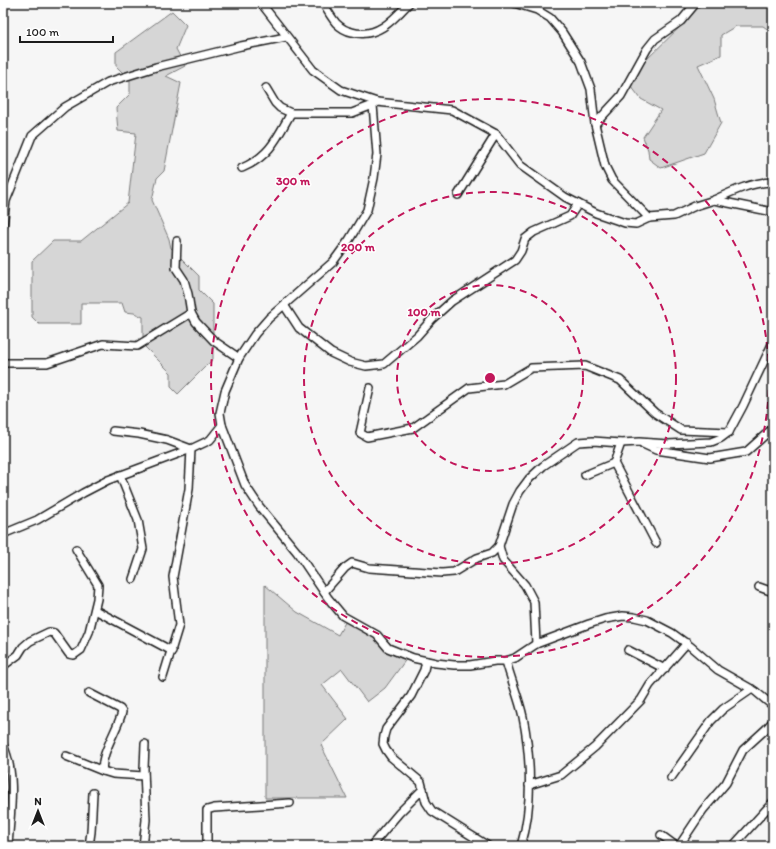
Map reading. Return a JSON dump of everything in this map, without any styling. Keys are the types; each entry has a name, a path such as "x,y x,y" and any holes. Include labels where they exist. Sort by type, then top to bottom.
{"street":[{"path":"261,3 313,70 341,90 375,104 452,110 496,134 520,165 565,197 596,213 630,224 636,224 650,218 674,216 695,206 750,185 773,182"},
{"path":"322,3 337,24 346,30 364,34 380,29 388,24 409,3"},
{"path":"514,3 537,10 550,18 562,32 581,62 591,89 595,124 605,166 612,180 650,218"},
{"path":"595,124 621,96 647,49 655,39 681,21 696,3"},
{"path":"3,226 6,201 32,136 65,107 108,82 241,46 286,37"},
{"path":"266,88 275,103 280,108 291,113 352,113 375,104"},
{"path":"375,104 377,154 374,178 367,210 349,240 333,262 269,318 255,334 238,358 225,391 220,413 222,425 245,485 259,506 297,552 324,592 343,616 377,634 388,648 412,658 454,665 470,665 495,661 506,661 516,658 536,644 589,624 605,619 623,616 634,617 658,625 687,643 718,670 752,689 772,703"},
{"path":"242,168 255,162 267,153 280,135 291,113"},
{"path":"458,196 496,134"},
{"path":"714,200 773,212"},
{"path":"284,305 299,328 331,353 350,362 366,366 384,364 417,336 432,319 452,301 515,260 521,251 525,239 534,232 570,216 578,204"},
{"path":"177,241 176,268 184,280 191,313 196,322 214,342 238,358"},
{"path":"3,363 47,363 103,344 137,346 191,313"},
{"path":"324,592 352,563 369,568 442,574 454,572 477,558 492,553 499,546 513,504 520,491 543,466 578,442 639,442 668,444 711,442 721,438 729,432 773,342"},
{"path":"370,388 360,432 367,438 413,428 469,388 504,384 531,368 585,366 620,380 655,413 681,430 729,432"},
{"path":"3,534 37,520 83,493 120,475 191,449 210,440 222,425"},
{"path":"639,442 656,450 710,458 746,452 773,428"},
{"path":"113,431 139,434 167,440 191,449"},
{"path":"621,442 614,463 656,544"},
{"path":"163,677 179,625 173,578 189,489 191,449"},
{"path":"585,475 614,463"},
{"path":"120,475 138,520 144,549 134,579"},
{"path":"499,546 503,560 525,585 534,602 536,644"},
{"path":"3,666 18,655 23,647 30,641 49,632 54,633 67,653 71,655 76,654 81,650 95,610 98,585 76,549"},
{"path":"759,587 773,592"},
{"path":"95,610 172,651"},
{"path":"529,786 561,775 595,747 641,700 650,685 687,643"},
{"path":"628,650 665,669"},
{"path":"426,661 424,670 411,696 386,729 383,744 391,757 418,779 424,790 426,802 432,811 488,846"},
{"path":"506,661 523,717 529,786 529,807 522,846"},
{"path":"671,778 711,721 723,709 752,689"},
{"path":"89,693 122,712 110,740 103,765 103,771"},
{"path":"679,846 703,810 721,790 743,750 773,721"},
{"path":"3,744 10,768 12,784 8,846"},
{"path":"143,846 146,820 144,776 145,744"},
{"path":"66,756 114,774 144,776"},
{"path":"371,846 399,813 424,790"},
{"path":"89,846 93,793"},
{"path":"733,846 773,802"},
{"path":"207,846 207,810 214,808 290,803"},
{"path":"661,835 676,846"}],"shaded area":[{"path":"700,3 773,3 773,33 763,26 736,26 721,35 721,55 698,65 714,99 721,123 704,153 661,168 649,159 648,150 643,137 661,110 641,99 631,86 644,62 690,17"},
{"path":"172,11 186,25 176,49 185,66 166,76 181,83 164,171 157,178 152,200 169,239 171,248 199,276 199,290 213,304 213,359 178,394 171,387 171,373 143,345 143,317 134,313 125,312 122,303 81,303 81,324 39,324 32,317 32,261 53,241 81,241 128,203 136,133 118,131 116,108 130,94 130,80 116,66 116,52"},
{"path":"265,585 297,612 338,635 348,617 379,634 407,658 385,688 367,702 342,669 322,685 348,719 321,745 347,798 265,798"}]}
